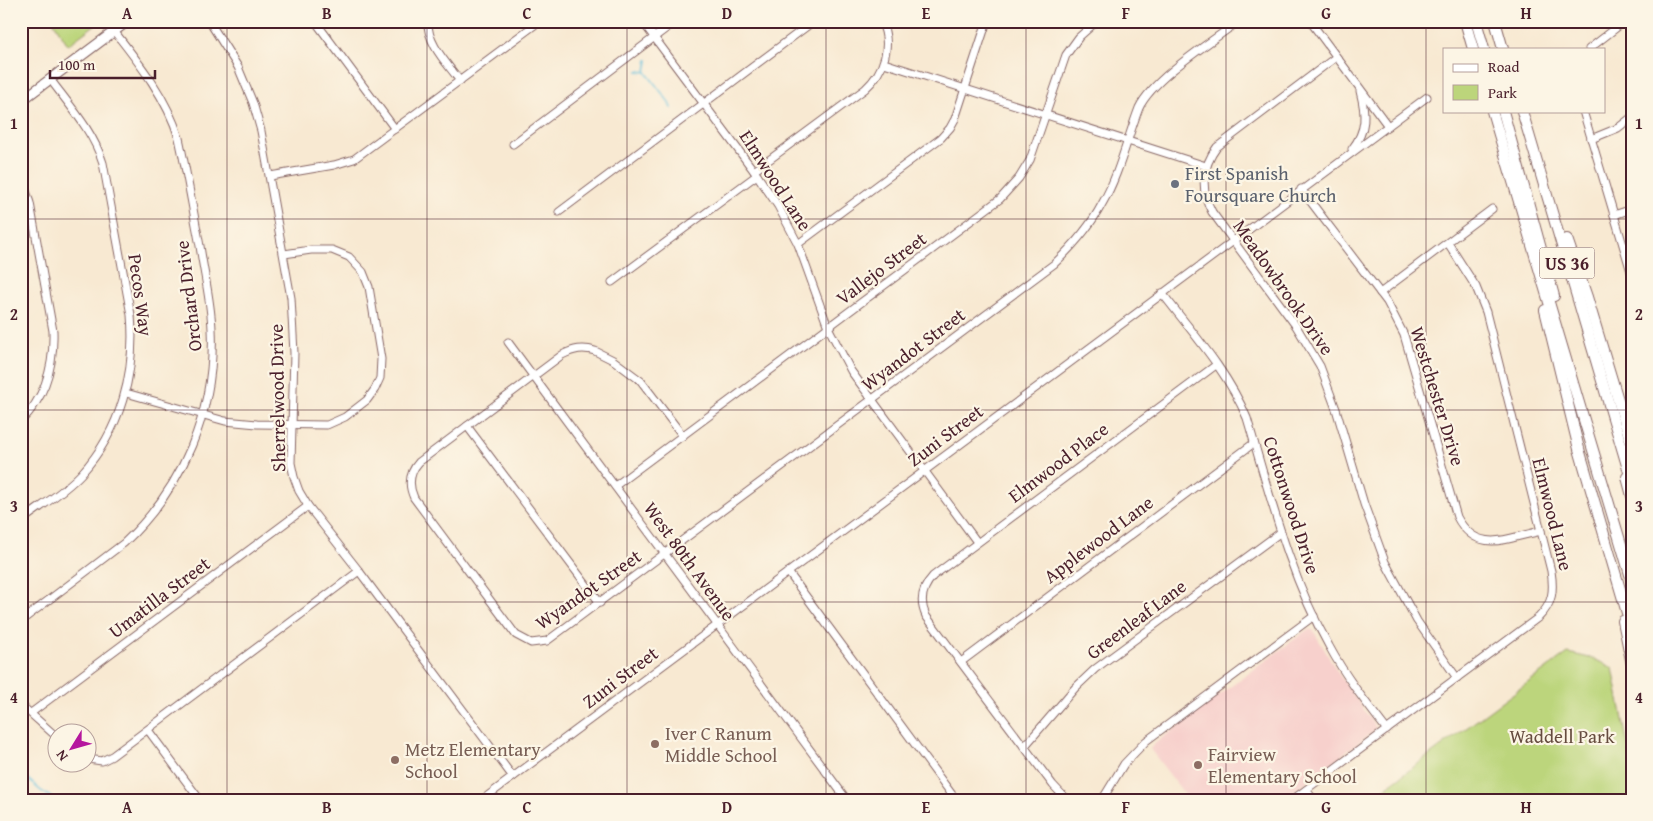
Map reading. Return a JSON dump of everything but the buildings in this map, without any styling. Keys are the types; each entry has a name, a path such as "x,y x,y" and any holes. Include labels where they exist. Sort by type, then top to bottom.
{"highway":[{"path":"1465,21 1473,48"},
{"path":"1476,21 1484,48"},
{"path":"1495,21 1503,48"},
{"name":"US 36","path":"1492,112 1632,581"},
{"path":"1502,112 1555,298 1580,407"},
{"path":"1522,112 1586,292 1632,446"},
{"name":"US 36","path":"1522,112 1632,482"},
{"path":"1517,194 1568,406 1608,552 1632,630"},
{"path":"1612,413 1632,496"},
{"path":"1608,552 1632,665"}],"main road":[{"path":"21,101 128,21"}],"street":[{"name":"Sherrelwood Drive","path":"209,21 229,51 246,85 262,130 291,298 293,328 291,454 293,471 299,491 308,506 513,777"},
{"path":"315,21 395,129"},
{"path":"428,21 429,34 434,46 460,81"},
{"path":"270,176 354,159 540,21"},
{"name":"Elmwood Lane","path":"642,21 756,173 782,212 798,244 828,328 848,366 977,542"},
{"path":"513,144 676,21"},
{"path":"559,212 814,21"},
{"path":"612,282 865,89 876,78 884,63 887,38 882,21"},
{"path":"798,244 945,134 953,124 987,21"},
{"name":"Vallejo Street","path":"615,486 1000,199 1026,168 1037,142 1066,55 1079,38 1097,21"},
{"name":"Wyandot Street","path":"468,426 419,462 412,472 410,488 414,498 513,631 525,641 538,644 552,638 665,555 1034,280 1071,248 1091,223 1103,202 1116,173 1126,140 1141,103 1152,89 1239,21"},
{"path":"1310,21 1388,126"},
{"path":"1590,48 1626,21"},
{"name":"Orchard Drive","path":"21,621 94,567 136,532 154,510 182,468 191,449 203,414 212,363 211,319 179,138 164,100 114,31"},
{"path":"884,63 1206,166 1221,143 1336,57"},
{"name":"Pecos Way","path":"21,521 80,474 105,442 126,393 131,366 131,315 103,163 87,128 50,79"},
{"path":"1347,156 1360,138 1365,126 1364,105 1358,86"},
{"name":"Zuni Street","path":"482,800 1428,97"},
{"path":"1584,112 1632,275"},
{"path":"1591,139 1618,128 1632,117"},
{"name":"Meadowbrook Drive","path":"1206,166 1205,196 1212,212 1296,326 1320,366 1336,409 1364,504 1385,562 1417,622 1457,678"},
{"path":"21,176 30,203 53,331 53,350 44,388 21,421"},
{"name":"Westchester Drive","path":"1301,190 1394,313 1404,335 1457,516 1461,523 1471,536 1487,541 1541,531"},
{"path":"1380,293 1492,209"},
{"path":"1614,215 1632,209"},
{"name":"Elmwood Lane","path":"1292,800 1539,617 1547,608 1552,595 1553,583 1541,531 1486,312 1476,287 1448,243"},
{"path":"126,393 240,423 316,426 331,424 367,400 380,378 381,359 368,280 357,264 349,257 332,250 311,250 284,254"},
{"name":"Cottonwood Drive","path":"1162,293 1216,365 1240,402 1280,532 1314,616 1338,663 1387,730"},
{"name":"West 80th Avenue","path":"508,342 847,800"},
{"path":"600,603 468,426 533,376 570,351 580,349 596,351 641,380 683,436"},
{"name":"Elmwood Place","path":"961,662 926,616 922,603 924,588 933,576 1216,365"},
{"name":"Applewood Lane","path":"961,662 1254,443"},
{"name":"Umatilla Street","path":"31,713 308,506"},
{"name":"Greenleaf Lane","path":"1024,747 1075,688 1095,669 1280,532"},
{"path":"98,760 112,756 148,730 359,571"},
{"path":"788,572 956,800"},
{"path":"1102,800 1124,764 1146,741 1314,616"},
{"path":"961,662 1053,786 1067,800"},
{"path":"21,705 48,729"},
{"path":"148,730 200,800"},
{"path":"1306,790 1314,800"}],"shaded area":[{"path":"1308,629 1313,630 1338,673 1376,727 1375,730 1282,800 1189,800 1150,749 1155,743"}],"green space":[{"path":"53,21 100,21 68,45"},
{"name":"Waddell Park","path":"1568,653 1594,659 1613,668 1631,761 1632,800 1381,800 1377,794"}],"waterway":[{"path":"648,60 646,72 668,101 671,108"},
{"path":"638,71 646,72"},
{"path":"21,773 55,800"}],"place":[{"name":"First Spanish Foursquare Church","path":"1175,184"},
{"name":"Iver C Ranum Middle School","path":"655,744"},
{"name":"Metz Elementary School","path":"395,760"},
{"name":"Fairview Elementary School","path":"1198,765"}]}
